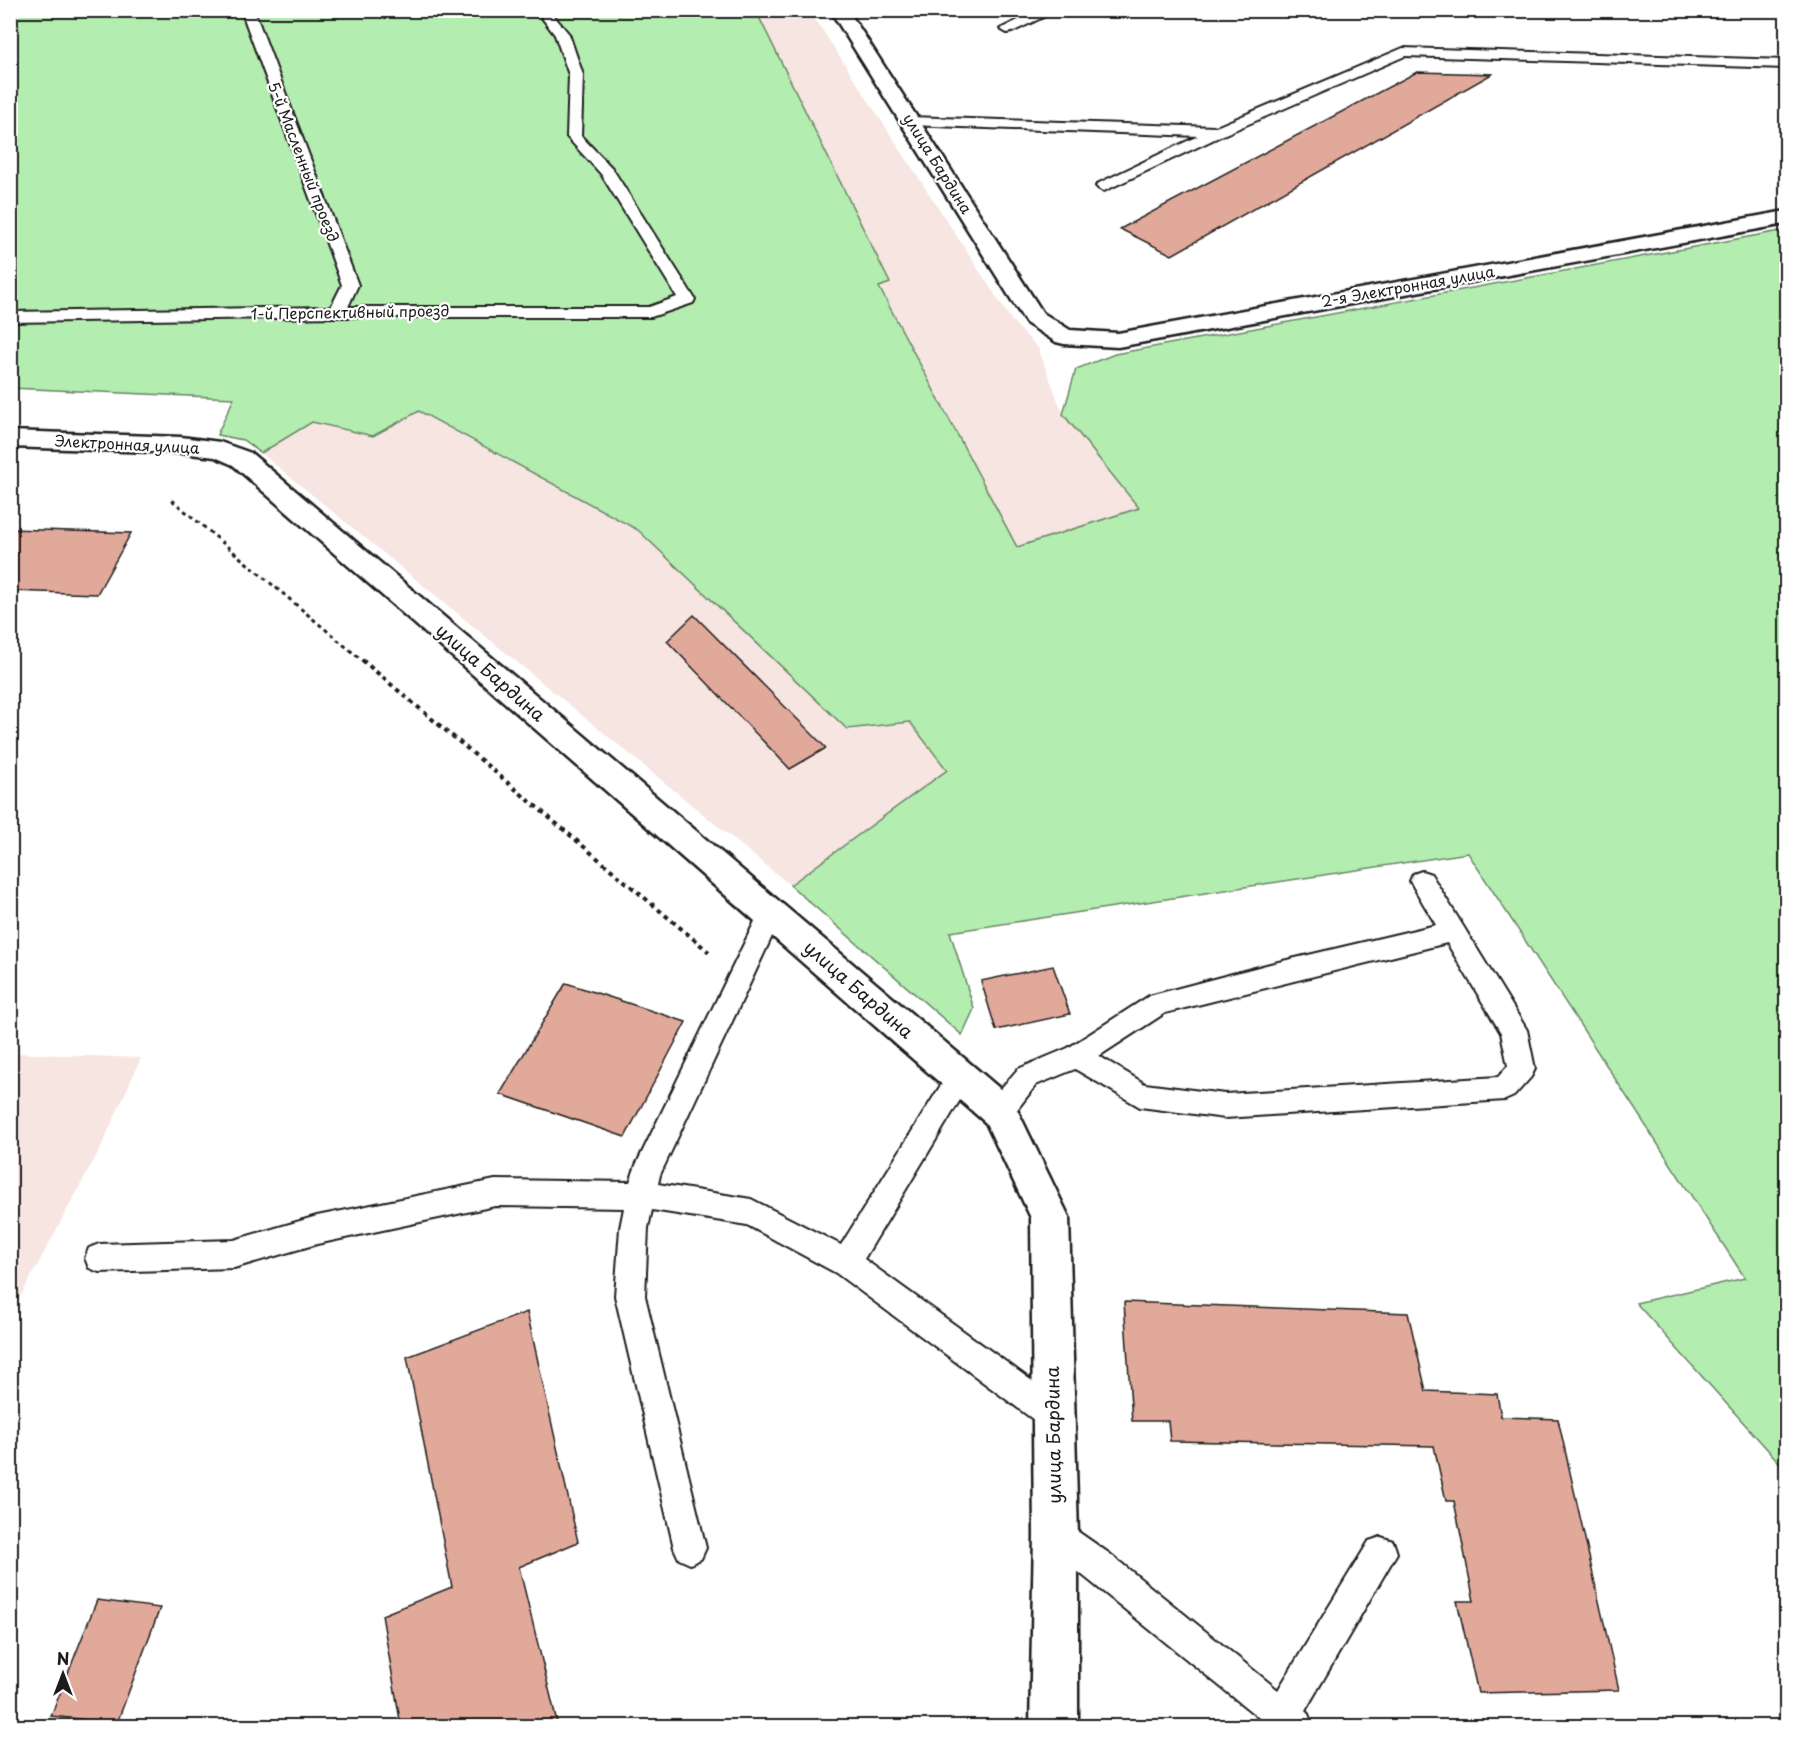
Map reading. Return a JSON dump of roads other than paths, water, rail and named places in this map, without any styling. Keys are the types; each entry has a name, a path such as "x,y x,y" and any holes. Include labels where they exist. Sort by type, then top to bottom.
{"street":[{"name":"улица Бардина","path":"839,10 1034,318"},
{"name":"2-я Электронная улица","path":"1034,318 1064,337 1118,339 1786,218"},
{"name":"Электронная улица","path":"10,439 181,445 220,450 242,459"},
{"name":"улица Бардина","path":"242,459 999,1111 1050,1217 1056,1534 1054,1726"}],"lane":[{"name":"5-й Масленный проезд","path":"247,10 350,285 337,312"},
{"name":"1-й Перспективный проезд","path":"10,317 337,312 651,312 687,299 607,171 574,137 576,75 562,34 542,10"},
{"path":"1007,29 1052,10"},
{"path":"1104,186 1218,132 1403,52 1786,64"},
{"path":"909,121 1218,132"},
{"path":"1077,1056 1140,1095 1225,1106 1505,1088 1522,1069 1514,1030 1422,881"},
{"path":"690,1548 630,1296 634,1228 646,1174 770,915"},
{"path":"999,1111 1027,1077 1077,1056 1158,1004 1454,931"},
{"path":"846,1263 960,1077"},
{"path":"99,1258 234,1254 317,1230 495,1193 641,1195 751,1212 846,1263 1053,1415"},
{"path":"1056,1534 1289,1720 1381,1553"}]}
